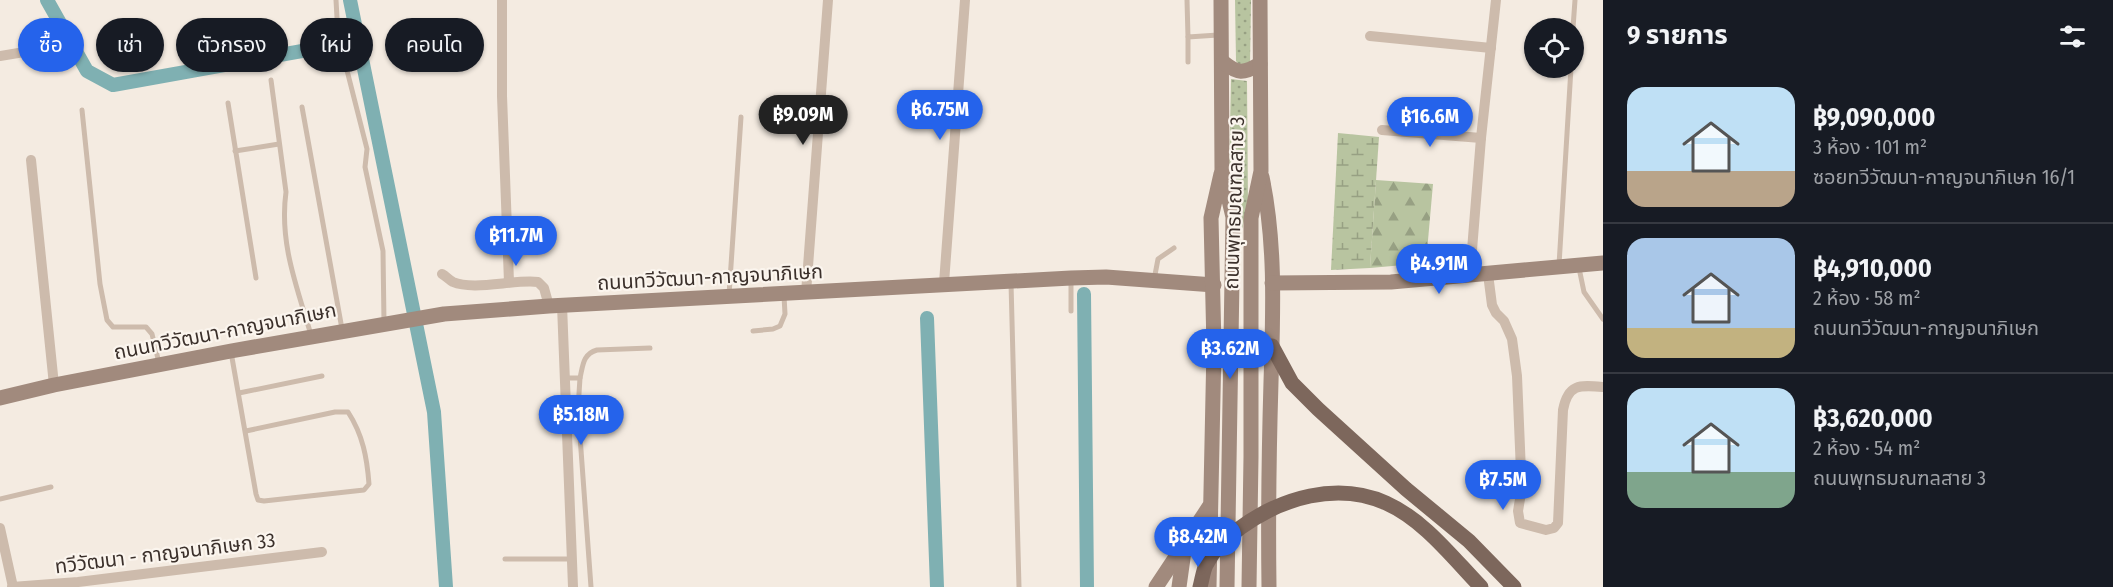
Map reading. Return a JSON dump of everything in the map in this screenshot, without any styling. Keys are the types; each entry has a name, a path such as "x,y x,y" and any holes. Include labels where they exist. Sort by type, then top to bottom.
{"main road":[{"name":"ถนนพุทธมณฑลสาย 3","path":"1221,0 1222,171 1233,217 1227,587"},
{"name":"ถนนพุทธมณฑลสาย 3","path":"1248,587 1251,457 1251,218 1261,171 1260,0"},
{"path":"1223,62 1241,72 1260,64"},
{"path":"1209,587 1214,285 1212,218 1222,171"},
{"path":"1261,171 1269,210 1272,283 1268,491 1269,587"},
{"path":"1272,283 1391,282 1603,263"},
{"name":"ถนนทวีวัฒนา-กาญจนาภิเษก","path":"0,398 54,385 231,351 444,314 1011,280 1106,277 1214,285"},
{"path":"1272,346 1292,383 1318,409 1469,541 1514,587"},
{"path":"1200,587 1206,565 1217,549 1228,536 1255,517 1287,501 1343,492 1372,498 1410,517 1428,532 1481,587"},
{"path":"1156,587 1185,546 1209,506"},
{"path":"1179,587 1185,546"}],"street":[{"path":"502,0 502,96 508,282"},
{"path":"806,293 828,0"},
{"path":"944,284 965,0"},
{"path":"1470,275 1481,138 1496,0"},
{"path":"1370,36 1491,48"},
{"path":"0,56 18,53"},
{"path":"1382,130 1481,138"},
{"path":"31,160 54,385"},
{"path":"442,274 453,282 465,285 538,282 556,306 564,378 573,587"},
{"path":"1488,274 1492,305 1504,321 1512,339 1517,376 1521,472 1518,511 1520,523 1546,530 1554,528 1558,523 1563,411 1566,396 1570,391 1579,387 1603,387"},
{"name":"ทวีวัฒนา - กาญจนาภิเษก 33","path":"0,528 13,587 78,585 322,552"}],"lane":[{"path":"336,0 338,35 367,149 365,167 383,251 384,324"},
{"path":"1187,0 1188,62"},
{"path":"1574,18 1575,0"},
{"path":"1188,37 1222,35"},
{"path":"1559,267 1570,78"},
{"path":"271,81 286,192 283,210 285,237 294,283 311,337"},
{"path":"228,103 256,278"},
{"path":"302,107 342,331"},
{"path":"82,110 100,284 107,320 113,327 146,327 152,334 159,365"},
{"path":"728,296 741,117"},
{"path":"236,151 279,144"},
{"path":"1154,282 1158,259 1174,248"},
{"path":"1579,265 1584,292 1603,319"},
{"path":"1071,278 1071,310"},
{"path":"1011,280 1019,587"},
{"path":"753,331 780,326 785,314 784,294"},
{"path":"591,587 578,409 584,360 590,352 597,350 651,348"},
{"path":"231,351 258,500 364,490 369,484 366,453 356,424 348,412 335,412 246,431"},
{"path":"239,393 322,376"},
{"path":"564,378 580,378"},
{"path":"0,499 51,487"},
{"path":"505,559 571,559"}],"green space":[{"path":"1235,0 1251,0 1250,64 1241,67 1236,61"},
{"path":"1231,79 1247,81 1248,205 1242,229 1229,180"},
{"path":"1338,133 1379,137 1370,268 1331,270"},
{"path":"1376,180 1433,184 1426,263 1370,268"}],"waterway":[{"path":"47,0 87,71 113,85 300,51"},
{"path":"350,0 434,412 446,587"},
{"path":"1084,294 1087,587"},
{"path":"927,318 937,587"}]}
